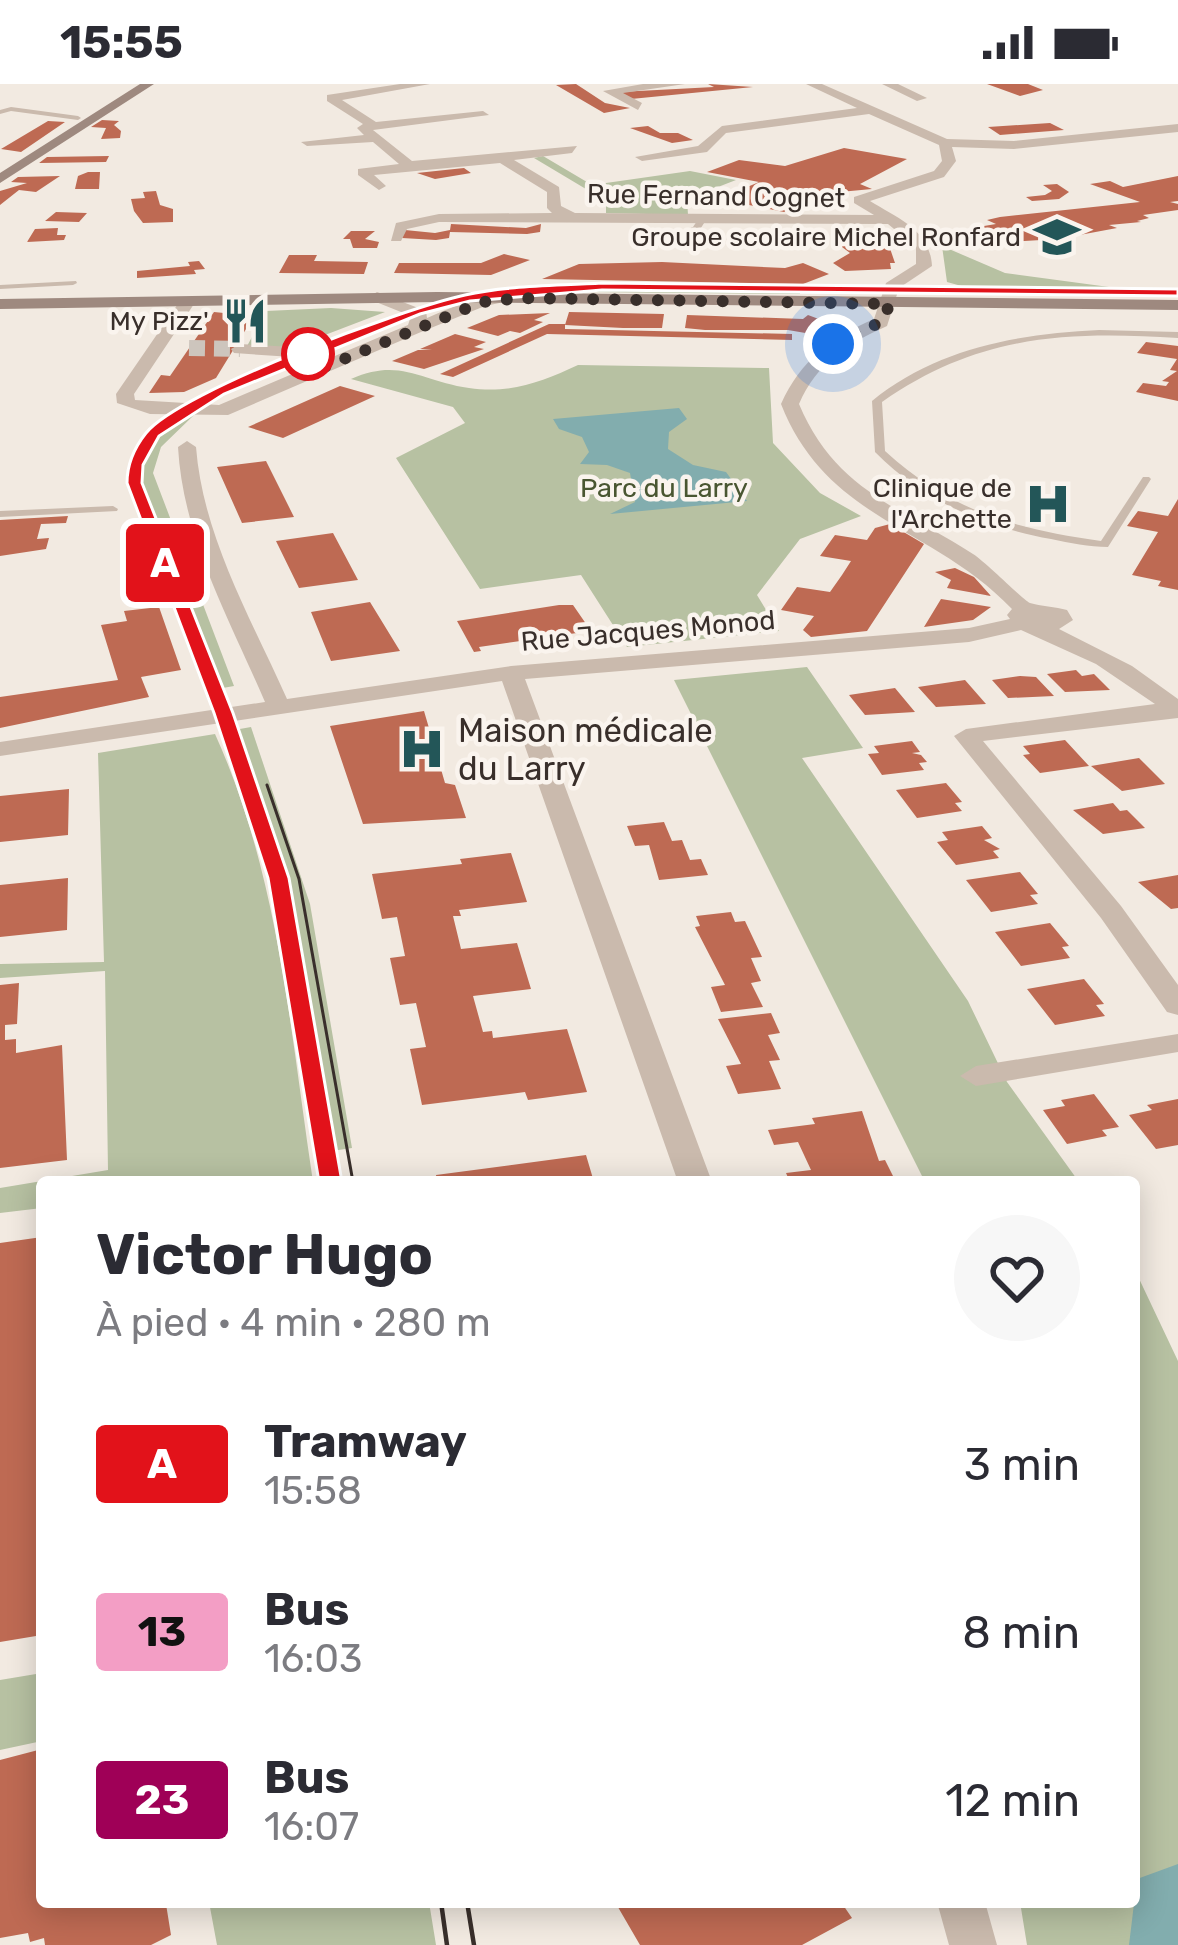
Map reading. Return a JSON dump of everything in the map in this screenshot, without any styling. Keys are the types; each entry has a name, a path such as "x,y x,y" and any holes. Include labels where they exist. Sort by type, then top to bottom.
{"main road":[{"path":"0,179 148,84"},
{"path":"0,304 377,297 1178,305"}],"street":[{"path":"417,166 334,96 424,84"},
{"path":"604,87 680,84"},
{"path":"816,86 852,84"},
{"path":"888,84 920,98"},
{"path":"1040,84 1057,90"},
{"path":"816,86 944,143 1014,145 1178,128"},
{"path":"604,87 638,106"},
{"path":"642,157 702,149 722,130 872,110"},
{"path":"307,142 483,115"},
{"path":"944,143 949,160 939,174 859,200 923,246 924,266 892,286 881,322 833,344 812,363 790,404 796,429 846,487 992,575 1031,620 1177,709"},
{"path":"379,187 363,172 572,148"},
{"name":"Rue Fernand Cognet","path":"496,158 554,190 554,208 572,217 891,220"},
{"path":"396,238 400,226 439,218 572,217"},
{"path":"377,297 420,314 415,328"},
{"path":"188,301 125,394 126,403 150,409 222,411 482,302 520,298"},
{"path":"166,347 189,348"},
{"path":"240,350 292,352"},
{"path":"187,447 186,475 204,529 278,705"},
{"name":"Rue Jacques Monod","path":"0,749 512,673 969,635 1031,620"},
{"path":"512,673 693,1176"},
{"path":"1177,709 966,736 1111,912 1178,1006"},
{"path":"976,1076 1178,1042"},
{"path":"963,1908 973,1945"}],"lane":[{"path":"0,110 78,118"},
{"path":"658,245 696,229 702,220"},
{"path":"0,287 74,283"},
{"path":"1146,478 1104,545 1004,529 939,501 880,452 877,400 904,379 940,362 1015,340 1108,333 1178,335"},
{"path":"0,514 113,509"}],"green space":[{"path":"543,156 592,185 690,171 736,180 687,199 688,215 606,213 606,201 534,158"},
{"path":"942,246 1005,273 1109,287 965,287 947,282"},
{"path":"588,286 800,289 800,294 588,292"},
{"path":"266,311 385,312 291,348 246,348"},
{"name":"Parc du Larry","path":"578,365 769,368 773,443 820,493 861,516 800,539 757,595 779,631 627,647 581,575 480,589 396,458 465,423 453,407 351,379 397,370 452,385 498,389 539,381"},
{"path":"172,413 195,414 161,447 153,473 234,686 206,691 131,487 141,445"},
{"path":"807,667 863,748 802,758 968,1001 1007,1082 1075,1176 922,1176 674,680"},
{"path":"251,727 310,904 352,1148 318,1153 283,940 257,836 223,732"},
{"path":"215,734 237,787 268,898 312,1176 72,1176 108,1170 105,971 0,978 0,964 104,962 98,753"},
{"path":"36,1182 36,1209 0,1213 0,1188"},
{"path":"1140,1281 1178,1361 1178,1945 1027,1945 1021,1908 1140,1908"},
{"path":"36,1674 36,1742 0,1750 0,1680"},
{"path":"210,1908 430,1908 436,1945 217,1945"}],"water":[{"path":"679,408 687,419 669,432 668,449 693,465 726,472 747,501 610,514 635,502 630,473 607,465 580,464 589,452 582,437 559,429 553,419"},
{"path":"1178,1864 1178,1945 1129,1945 1133,1908 1140,1908 1140,1878"}],"building":[{"path":"576,84 605,103 630,108 604,113 556,85"},
{"path":"708,84 753,87 631,99 619,92 714,87"},
{"path":"987,84 1028,84 1043,90 1020,96"},
{"path":"102,120 119,121 114,125 121,131 120,138 101,139 106,128 91,127"},
{"path":"48,121 65,122 21,152 1,149"},
{"path":"1050,123 1064,130 1000,135 988,127"},
{"path":"648,126 693,140 672,143 630,128"},
{"path":"844,148 907,159 860,184 872,189 829,193 784,212 719,199 759,182 707,172 739,160 785,166"},
{"path":"109,156 106,162 39,163 47,157"},
{"path":"464,168 471,173 435,179 417,173"},
{"path":"100,172 99,189 75,189 78,176"},
{"path":"60,176 36,192 19,190 0,205 0,191 27,183 11,182 18,177"},
{"path":"1178,176 1178,201 1170,202 1178,204 1178,210 1143,215 1149,218 1137,221 1141,222 1058,239 1007,242 974,232 996,224 987,220 1000,217 1140,202 1090,184 1110,181 1123,187"},
{"path":"1057,184 1069,192 1059,199 1032,201 1026,197 1045,195 1052,191 1043,185"},
{"path":"156,191 160,205 173,209 173,222 143,223 134,211 131,199"},
{"path":"56,212 87,213 79,222 45,221"},
{"path":"451,224 526,228 541,224 540,232 527,234 450,232 449,238 436,240 402,238 405,230 435,233 450,230"},
{"path":"58,228 57,235 66,235 64,240 27,242 35,229"},
{"path":"847,228 884,231 895,263 890,263 891,269 845,271 833,263 850,253 842,247"},
{"path":"351,231 375,231 365,239 379,242 377,248 353,248 350,239 343,239"},
{"path":"504,254 530,260 491,275 394,273 399,263 481,263"},
{"path":"289,255 317,255 314,261 368,262 364,274 279,273"},
{"path":"199,261 205,269 194,270 196,274 137,278 137,271"},
{"path":"662,262 785,268 803,263 829,274 803,284 542,279 579,264"},
{"path":"214,312 254,316 216,378 184,392 149,393 161,375 170,376"},
{"path":"569,312 664,314 662,328 623,328 565,325"},
{"path":"550,313 534,320 543,322 520,333 498,336 467,328 499,315"},
{"path":"687,315 803,319 808,315 832,324 817,335 788,330 705,330 685,328"},
{"path":"549,324 565,324 565,329 792,334 792,340 547,334 453,377 440,374"},
{"path":"455,334 486,342 474,347 484,349 424,369 392,361 418,350 432,350 420,349"},
{"path":"1146,342 1178,346 1178,401 1136,392 1143,383 1166,386 1169,382 1162,381 1177,371 1170,370 1177,359 1137,353"},
{"path":"340,386 375,396 283,438 248,427"},
{"path":"266,461 294,517 242,523 217,467"},
{"path":"1178,499 1178,590 1132,575 1158,532 1127,526 1138,511 1168,516"},
{"path":"68,516 66,523 41,524 37,539 49,538 46,549 0,556 0,520"},
{"path":"890,524 924,544 867,631 811,637 803,630 814,616 781,610 797,587 830,592 851,561 820,556 835,535 867,540 875,528"},
{"path":"333,533 358,580 299,588 276,541"},
{"path":"955,568 974,577 991,596 947,588 951,580 935,572"},
{"path":"941,599 991,607 973,620 924,627"},
{"path":"370,602 400,651 331,661 311,612"},
{"path":"573,605 591,631 479,647 481,651 474,652 457,621"},
{"path":"159,607 181,670 141,677 149,697 0,728 0,697 118,680 101,625 127,621 124,611"},
{"path":"1076,670 1082,676 1094,674 1110,690 1065,692 1047,674"},
{"path":"1036,677 1054,696 1008,698 992,680"},
{"path":"965,680 986,704 936,707 918,687"},
{"path":"895,688 915,712 865,715 849,695"},
{"path":"424,711 445,783 455,785 466,818 363,824 330,726"},
{"path":"1065,740 1089,766 1040,773 1023,755 1030,754 1023,746"},
{"path":"912,741 920,752 912,753 927,762 919,763 924,770 882,775 868,754 879,753 874,746"},
{"path":"1139,758 1165,784 1122,791 1091,766"},
{"path":"946,783 962,802 955,803 962,811 917,818 896,790"},
{"path":"69,789 68,835 0,842 0,796"},
{"path":"1113,803 1145,828 1103,834 1073,810"},
{"path":"664,822 672,841 682,840 690,860 701,859 708,875 659,880 649,845 635,846 627,826"},
{"path":"982,826 992,838 984,840 1000,849 993,851 999,858 956,865 937,842 948,840 942,832"},
{"path":"511,853 527,902 459,910 461,916 453,916 461,949 517,943 531,989 473,996 483,1032 492,1031 493,1038 567,1029 587,1092 528,1100 525,1092 422,1105 410,1049 426,1047 416,1003 400,1005 390,958 405,956 397,917 382,919 372,874"},
{"path":"1020,872 1038,894 1030,895 1038,904 991,912 966,880"},
{"path":"1178,875 1178,908 1171,909 1138,882"},
{"path":"68,878 67,930 0,937 0,885"},
{"path":"731,912 735,922 745,921 762,957 751,958 761,981 751,983 763,1007 721,1012 711,987 725,985 695,927 700,926 696,916"},
{"path":"1050,923 1069,946 1062,947 1070,958 1021,966 995,932"},
{"path":"1084,979 1104,1004 1096,1005 1105,1016 1055,1025 1027,989"},
{"path":"19,983 17,1024 5,1025 5,1040 16,1039 16,1053 62,1045 67,1160 0,1168 0,985"},
{"path":"771,1013 780,1033 768,1035 780,1060 769,1061 781,1089 738,1094 726,1066 741,1064 718,1019"},
{"path":"1094,1094 1119,1127 1102,1130 1107,1136 1067,1144 1043,1110 1065,1106 1061,1100"},
{"path":"1178,1099 1178,1145 1156,1149 1129,1115 1152,1110 1147,1105"},
{"path":"862,1111 879,1161 885,1160 893,1176 787,1176 811,1170 798,1142 774,1145 768,1130 815,1124 812,1118"},
{"path":"586,1155 592,1176 436,1176"},
{"path":"36,1238 36,1636 0,1642 0,1243"},
{"path":"36,1751 36,1908 167,1908 171,1935 151,1945 45,1945 44,1938 30,1942 28,1933 0,1938 0,1760"},
{"path":"618,1908 845,1908 852,1918 802,1945 640,1945"}],"tunnel":[{"path":"189,348 240,349"}],"tram line":[{"name":"A","path":"328,1176 294,951 278,878 224,713 135,483 135,465 154,433 219,391 416,311 470,297 602,286 1178,292"},
{"path":"329,1176 278,878 224,713 135,483 135,465 154,433 203,399 379,325 470,297 602,287 1178,292"},
{"path":"267,785 299,879 352,1176"},
{"path":"442,1908 447,1945"},
{"path":"468,1908 474,1945"}],"place":[{"name":"Groupe scolaire Michel Ronfard","path":"1057,237"},
{"name":"My Pizz'","path":"245,321"},
{"name":"Clinique de l'Archette","path":"1048,504"},
{"name":"Maison médicale du Larry","path":"422,749"}],"route":[{"path":"308,354 305,375 482,302 520,298 890,304 881,322 833,344"}]}
